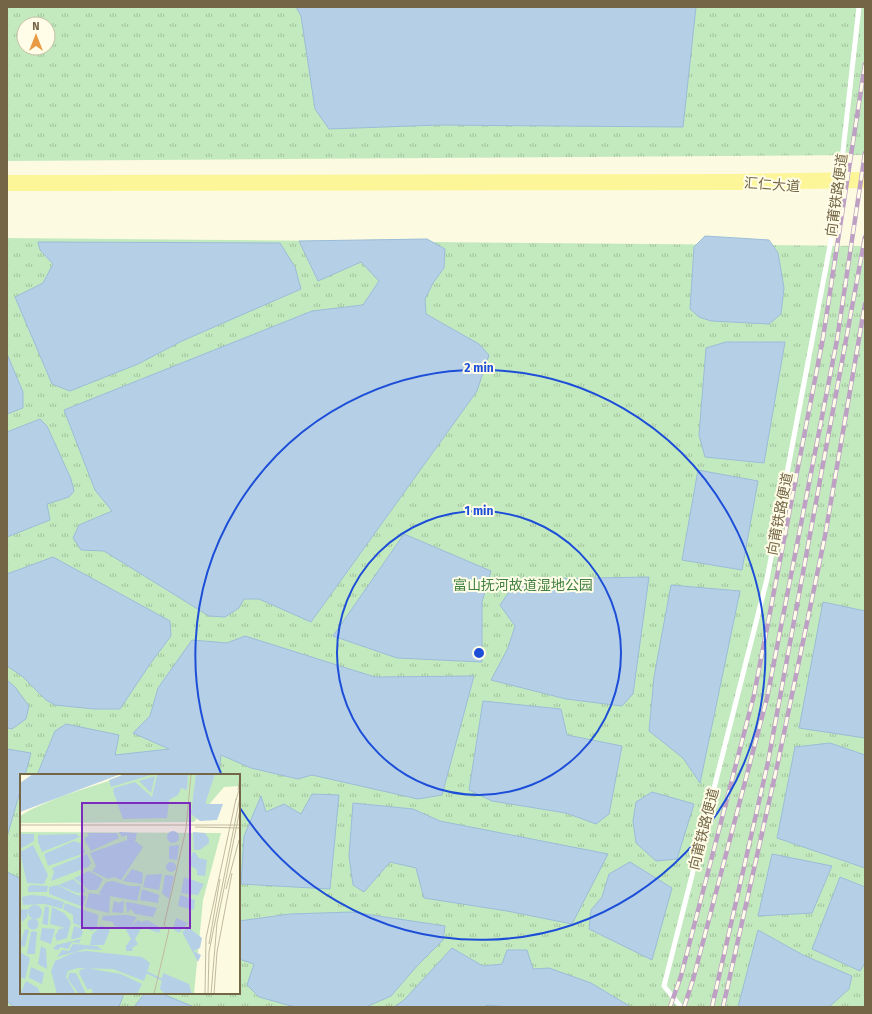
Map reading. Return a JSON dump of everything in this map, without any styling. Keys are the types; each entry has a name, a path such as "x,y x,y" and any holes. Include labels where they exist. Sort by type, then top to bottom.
{"main road":[{"name":"汇仁大道","path":"839,185 865,180"},
{"name":"汇仁大道","path":"7,183 736,182 839,185 865,191"}],"lane":[{"name":"向莆铁路便道","path":"681,1007 664,986 767,579 836,214 859,7"}],"green space":[{"path":"7,7 865,7 865,155 7,161"},
{"name":"富山抚河故道湿地公园","path":"7,238 865,246 865,1007 7,1007"}],"water":[{"path":"296,7 696,7 683,127 438,125 329,129 315,109 301,16"},
{"path":"705,236 769,240 778,253 784,288 781,314 769,324 711,321 699,317 690,309 694,247"},
{"path":"427,239 445,249 444,268 433,283 425,299 426,314 479,344 489,355 477,391 311,622 259,599 244,599 239,608 225,617 209,616 104,551 81,550 73,538 79,525 112,511 95,490 64,410 312,311 363,305 379,281 361,262 318,281 299,241"},
{"path":"38,242 280,243 295,267 301,289 182,341 138,364 70,391 52,384 15,297 43,283 53,264 40,250"},
{"path":"726,342 785,342 764,463 705,457 699,435 706,348"},
{"path":"7,354 23,392 23,408 7,414"},
{"path":"40,419 47,426 71,479 74,491 69,497 47,504 50,520 7,537 7,432"},
{"path":"698,470 758,481 742,570 682,560"},
{"path":"404,534 491,571 482,602 482,662 397,658 333,636"},
{"path":"53,557 170,621 171,636 120,709 94,709 55,705 46,700 22,676 7,666 7,574"},
{"path":"649,577 633,694 622,706 566,699 491,680 508,648 515,626 500,605 516,582 543,579"},
{"path":"671,585 740,591 700,783 683,758 649,731 654,677"},
{"path":"823,602 865,611 865,738 799,728"},
{"path":"245,636 375,677 474,676 442,795 418,799 312,775 298,779 251,768 221,755 219,774 37,774 55,731 66,724 119,735 115,755 169,749 133,733 150,716 158,688 192,640 227,643"},
{"path":"7,680 15,687 29,706 26,719 12,729 7,728"},
{"path":"483,701 561,709 567,735 622,746 609,814 596,824 566,813 492,801 469,790"},
{"path":"830,743 865,755 865,868 777,838 795,747"},
{"path":"7,749 31,753 25,774 20,774 20,792 7,837"},
{"path":"652,792 694,804 677,859 656,861 636,843 633,821 636,802"},
{"path":"312,794 339,795 330,889 241,884 244,836 261,796 266,812 284,804 301,814"},
{"path":"353,803 413,809 440,821 608,854 572,924 507,911 424,898 416,868 390,862 364,892 353,885 349,856"},
{"path":"772,854 832,866 812,913 758,916"},
{"path":"630,862 672,888 652,960 589,929 591,910 602,897 609,874"},
{"path":"7,872 20,878 20,994 124,994 119,1007 14,1007 7,1001"},
{"path":"840,877 865,887 865,963 860,971 812,949"},
{"path":"352,912 445,926 443,940 417,966 391,996 366,1007 295,1007 259,997 247,985 254,964 240,959 240,921 290,914"},
{"path":"758,930 803,955 852,976 849,989 829,1007 738,1007"},
{"path":"452,948 483,966 502,964 507,950 527,950 533,969 549,968 591,983 631,1007 508,1007 487,1005 484,1007 394,1007 404,1000"},
{"path":"144,994 162,994 194,1007 134,1007"}],"railway":[{"path":"670,1007 681,976 754,695 823,338 865,64"},
{"path":"684,1007 693,980 767,698 837,340 865,153"},
{"path":"712,1007 768,762 865,237"},
{"path":"723,1007 778,762 825,536 865,304"}]}
